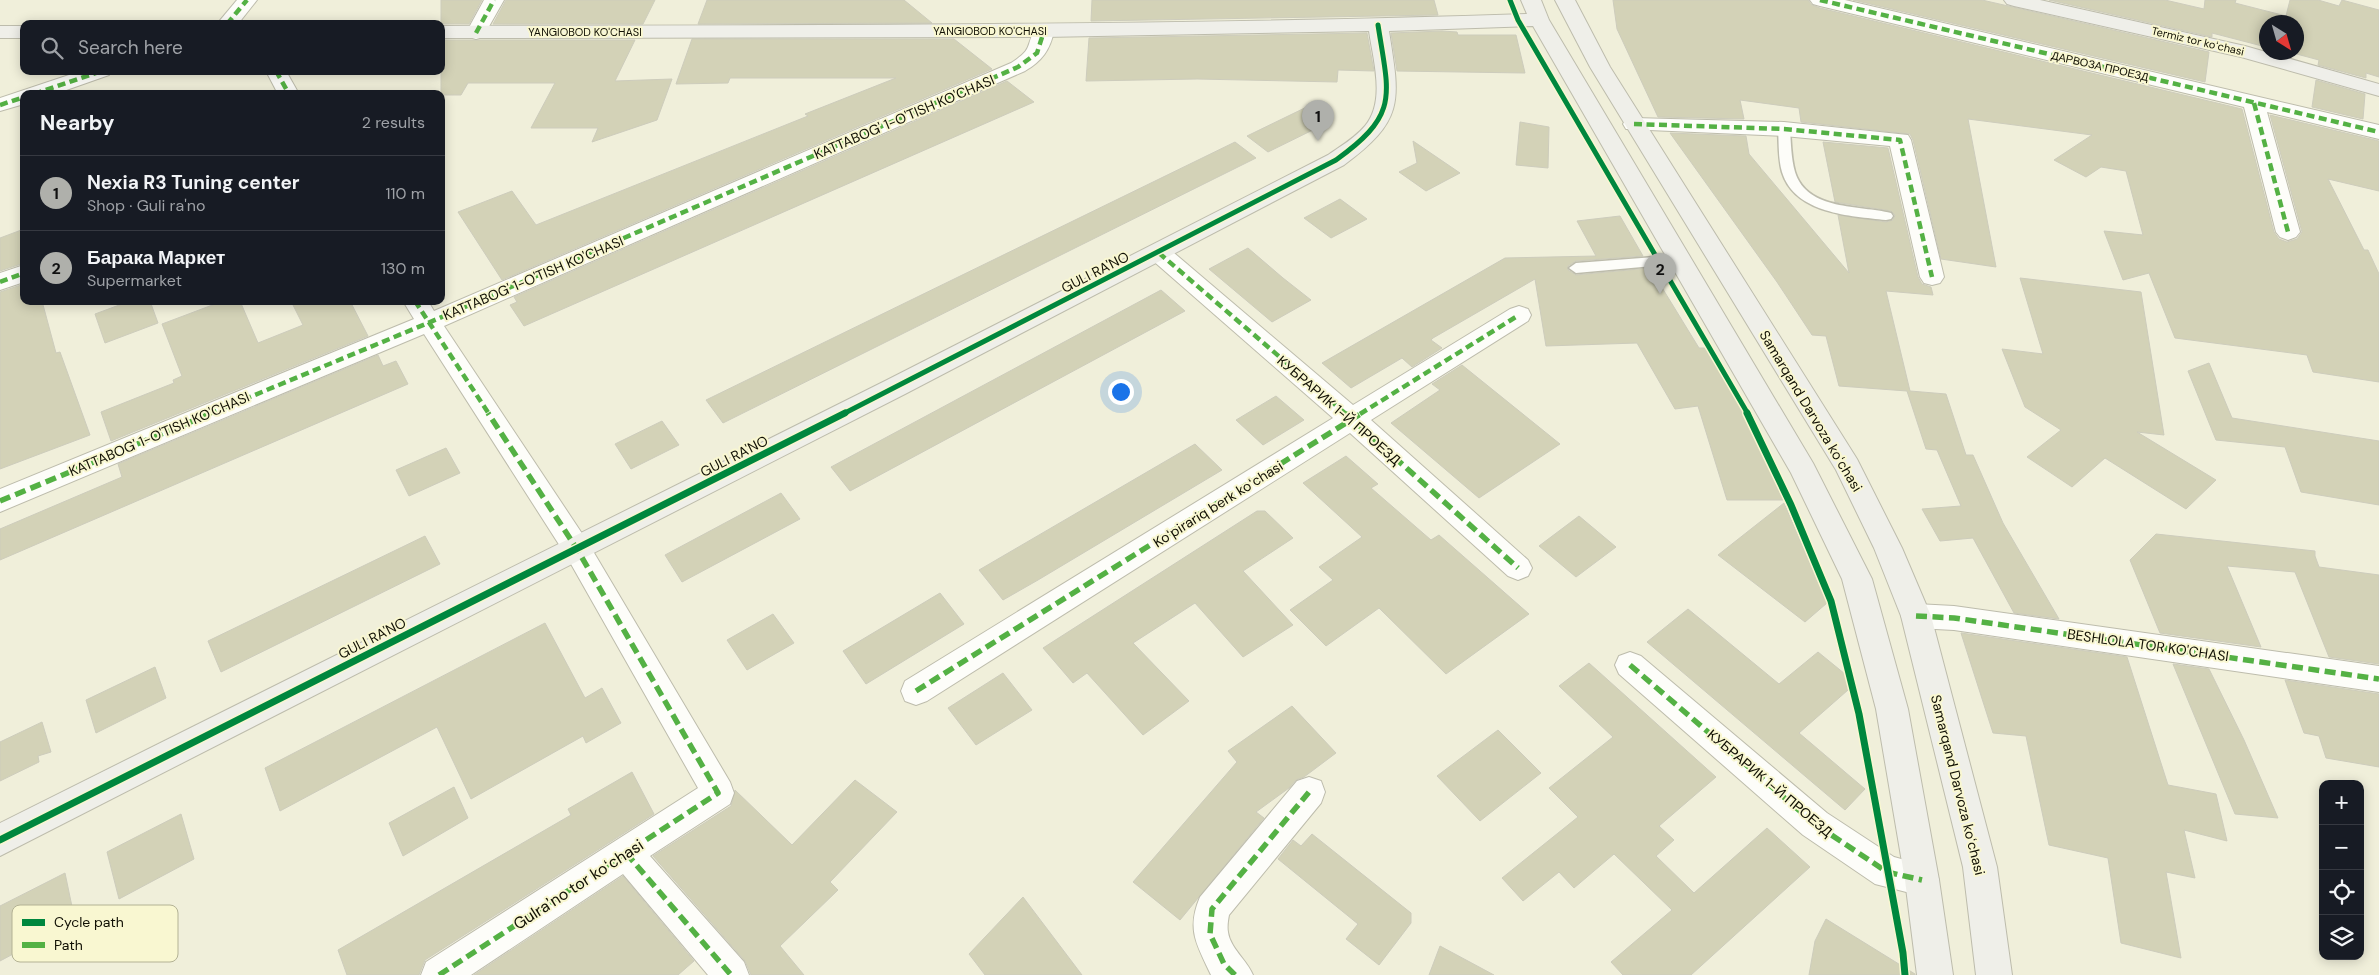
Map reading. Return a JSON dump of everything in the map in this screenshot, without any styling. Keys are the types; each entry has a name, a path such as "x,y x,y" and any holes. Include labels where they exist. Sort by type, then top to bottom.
{"street":[{"path":"230,20 246,0"},
{"path":"476,33 494,0"},
{"name":"Samarqand Darvoza koʻchasi","path":"1565,0 1600,67 1634,124 1847,466 1888,548 1916,616 1980,867 1994,975"},
{"name":"ДАРВОЗА ПРОЕЗД","path":"1820,0 2379,132"},
{"name":"Termiz tor koʻchasi","path":"2014,0 2245,52 2379,90"},
{"path":"1535,10 1803,470 1857,579 1892,709 1922,880 1935,975"},
{"name":"YANGIOBOD KO'CHASI","path":"445,32 1044,31 1378,25 1535,10"},
{"name":"GULI RA'NO","path":"0,840 1159,253 1336,160 1356,147 1373,132 1383,116 1387,104 1388,92 1378,25"},
{"name":"KATTABOG' 1-O'TISH KO'CHASI","path":"445,303 1018,68 1032,59 1040,50 1044,31"},
{"path":"0,32 20,32"},
{"path":"46,90 90,75"},
{"path":"278,75 287,90"},
{"path":"0,105 20,98"},
{"path":"2254,103 2288,232"},
{"path":"1634,124 1784,129 1900,140 1932,278"},
{"name":"КУБРАРИК 1-Й ПРОЕЗД","path":"1159,253 1353,420 1518,568"},
{"path":"0,282 20,274"},
{"name":"KATTABOG' 1-O'TISH KO'CHASI","path":"0,501 439,305"},
{"path":"422,312 577,549"},
{"name":"Koʻpirariq berk koʻchasi","path":"916,691 1519,315"},
{"name":"Gulraʼno tor koʻchasi","path":"439,975 718,794 577,549"},
{"name":"BESHLOLA TOR KO'CHASI","path":"1916,616 1954,618 2379,679"},
{"name":"КУБРАРИК 1-Й ПРОЕЗД","path":"1630,665 1815,824 1887,872 1922,880"},
{"path":"1235,975 1224,964 1210,934 1212,909 1310,792"},
{"path":"626,852 731,975"}],"lane":[{"path":"1784,129 1789,174 1805,195 1825,208 1886,216"},
{"path":"1576,268 1681,260"}],"building":[{"path":"441,0 482,0 469,24 445,24 445,20 441,20"},
{"path":"506,0 655,0 643,24 493,24"},
{"path":"707,0 904,0 932,23 698,24"},
{"path":"1092,0 1434,0 1438,15 1091,21"},
{"path":"1613,0 1808,0 1812,5 1820,8 2242,109 2274,232 2279,239 2287,242 2297,239 2302,232 2270,115 2379,141 2379,191 2328,179 2364,250 2368,250 2379,274 2379,382 2313,372 2307,355 2175,338 2149,273 2123,280 2104,231 2143,235 2126,171 2101,167 2086,177 2054,160 2092,135 1968,119 1996,267 1941,259 1910,134 1801,122 1799,108 1740,100 1744,119 1658,117 1617,29"},
{"path":"1853,0 1982,0 2209,52 2205,82"},
{"path":"2049,0 2165,0 2204,9 2205,0 2236,0 2235,3 2282,15 2259,15 2259,45 2212,33 2212,37"},
{"path":"2290,0 2318,0 2339,6 2342,0 2379,10 2379,77 2366,73 2366,78 2318,65 2319,60 2304,56 2304,15 2286,15"},
{"path":"1457,32 1458,35 1516,35 1525,73 1397,71 1391,33"},
{"path":"1367,33 1374,71 1338,70 1337,82 1197,79 1086,81 1089,38"},
{"path":"692,39 954,39 992,69 502,280 458,212 512,191 536,225 808,116 805,114 896,78 730,78 728,83 676,84"},
{"path":"445,40 635,40 615,81 672,79 657,120 592,142 598,128 531,128 555,83 468,83 461,95 445,95 445,90 441,90 441,75 445,75"},
{"path":"2316,80 2365,94 2363,119 2312,107"},
{"path":"1007,81 1034,102 524,326 510,305 517,302 514,297"},
{"path":"1317,102 1327,123 1268,152 1247,136"},
{"path":"1520,122 1549,127 1548,168 1516,165"},
{"path":"1670,133 1746,136 1749,154 1849,273 1838,215 1886,222 1893,220 1895,215 1891,211 1835,202 1823,142 1888,148 1918,277 1922,284 1931,287 1933,295 1886,291 1910,391 1946,394 1966,455 1973,455 2003,523 2059,619 2014,613 1973,538 1940,541 1922,509 1961,506 1937,450 1926,449 1907,391 1839,386 1826,336 1812,335 1777,282"},
{"path":"1413,141 1460,173 1426,191 1399,172 1417,163"},
{"path":"1235,142 1256,158 723,423 706,400"},
{"path":"1340,199 1367,219 1331,238 1304,218"},
{"path":"1620,216 1643,256 1576,261 1568,266 1568,270 1576,275 1650,268 1699,348 1705,348 1741,406 1783,500 1727,500 1698,406 1675,409 1637,343 1546,346 1535,279 1433,338 1431,340 1442,348 1412,367 1402,358 1351,388 1322,363 1505,258 1596,256 1577,221"},
{"path":"20,230 20,264 0,271 0,238"},
{"path":"1248,248 1311,300 1272,322 1209,269"},
{"path":"2020,278 2141,292 2164,435 2137,432 2216,480 2186,509 2105,458 2072,487 2027,457 2061,430 2025,407 2002,349 2043,354"},
{"path":"20,285 20,305 43,305 56,353 60,352 90,435 0,469 0,292"},
{"path":"1161,290 1185,311 850,491 831,467"},
{"path":"119,305 151,305 158,323 105,343 95,314"},
{"path":"212,305 242,305 258,343 303,325 293,305 352,305 368,336 111,441 101,412 174,383 173,380 182,376 162,324"},
{"path":"378,355 383,366 396,361 408,384 0,560 0,529 122,477 118,464"},
{"path":"2209,363 2232,418 2379,441 2379,505 2301,492 2285,447 2216,440 2188,371"},
{"path":"1462,365 1560,444 1479,498 1391,423 1440,390 1432,384"},
{"path":"1276,396 1304,420 1263,445 1236,420"},
{"path":"662,421 679,445 631,469 615,444"},
{"path":"1195,444 1222,470 1038,580 1003,600 979,570"},
{"path":"446,448 460,473 409,496 396,470"},
{"path":"1346,456 1378,484 1371,488 1431,540 1439,535 1529,614 1446,674 1379,608 1326,646 1290,610 1333,580 1319,567 1362,537 1303,483"},
{"path":"781,493 800,519 682,582 665,555"},
{"path":"1784,503 1827,603 1805,622 1718,555"},
{"path":"1257,511 1265,511 1293,538 1243,571 1293,625 1243,657 1195,603 1133,643 1189,701 1143,735 1087,673 1073,683 1043,648"},
{"path":"1579,516 1616,547 1576,577 1539,546"},
{"path":"2156,534 2315,551 2319,567 2379,575 2379,664 2329,657 2295,572 2227,566 2261,647 2160,633 2130,560"},
{"path":"425,536 440,564 221,672 208,641"},
{"path":"940,593 964,624 866,684 843,651"},
{"path":"1688,609 1779,684 1818,652 1845,674 1848,690 1799,733 1865,789 1845,810 1647,642"},
{"path":"773,614 794,643 747,670 727,640"},
{"path":"545,623 585,698 602,688 621,723 586,743 583,736 471,799 437,727 280,811 265,768"},
{"path":"1961,633 2127,657 2168,785 2216,794 2227,841 2184,830 2195,878 2166,872 2181,958 2121,943 2108,858 2049,845 2026,736 1993,733"},
{"path":"1589,663 1716,777 1659,826 1674,840 1656,856 1694,893 1767,828 1810,867 1691,975 1623,975 1611,962 1672,910 1614,854 1574,888 1559,872 1523,901 1502,878 1578,817 1549,788 1613,737 1559,686"},
{"path":"2173,664 2209,669 2244,740 2278,818 2235,814"},
{"path":"155,667 166,698 96,733 86,700"},
{"path":"1003,673 1032,710 976,745 948,708"},
{"path":"2285,680 2379,694 2379,767 2326,758 2319,736 2304,733"},
{"path":"1292,706 1336,753 1304,777 1296,780 1289,788 1256,812 1264,818 1180,920 1133,882 1237,762 1228,751"},
{"path":"42,722 51,752 38,756 39,762 0,781 0,742"},
{"path":"1498,730 1541,773 1480,821 1437,776"},
{"path":"632,772 654,814 425,960 419,975 347,975 338,950 571,815 568,809"},
{"path":"855,780 897,812 830,882 838,890 780,946 804,975 751,975 745,961 653,856 731,806 735,790 792,845"},
{"path":"454,787 468,818 403,856 389,823"},
{"path":"181,814 194,859 119,899 107,852"},
{"path":"1312,834 1411,913 1411,923 1379,965 1346,939 1358,924 1278,859 1293,840 1301,846"},
{"path":"65,873 72,905 12,905 12,955 0,961 0,906"},
{"path":"623,876 694,961 678,975 474,975"},
{"path":"1023,897 1082,975 985,975 969,954"},
{"path":"1826,919 1915,975 1809,975 1815,941"},
{"path":"1440,946 1494,975 1429,975"}],"marked path":[{"path":"230,20 247,0"},
{"path":"476,33 494,0"},
{"path":"1820,0 2379,132"},
{"path":"0,501 428,323 1018,67 1037,53 1044,31"},
{"path":"46,90 90,75"},
{"path":"278,75 287,90"},
{"path":"0,105 20,98"},
{"path":"2254,103 2288,232"},
{"path":"1634,124 1784,129 1900,140 1932,277"},
{"path":"1159,253 1353,420 1518,568"},
{"path":"0,282 20,274"},
{"path":"418,305 577,549 718,793 439,975"},
{"path":"916,691 1519,315"},
{"path":"1916,616 1954,618 2379,679"},
{"path":"1630,665 1815,824 1887,872 1922,880"},
{"path":"1235,975 1224,964 1210,934 1212,909 1309,792"},
{"path":"626,853 731,975"}],"cycle path":[{"path":"1510,0 1518,20 1695,326 1743,404 1791,505 1831,601 1859,714 1903,953 1905,975"},
{"path":"0,840 896,387 1336,160 1372,130 1381,117 1386,103 1387,87 1378,25"}],"place":[{"name":"Nexia R3 Tuning center","path":"1318,141"},
{"name":"Барака Маркет","path":"1660,294"}]}
